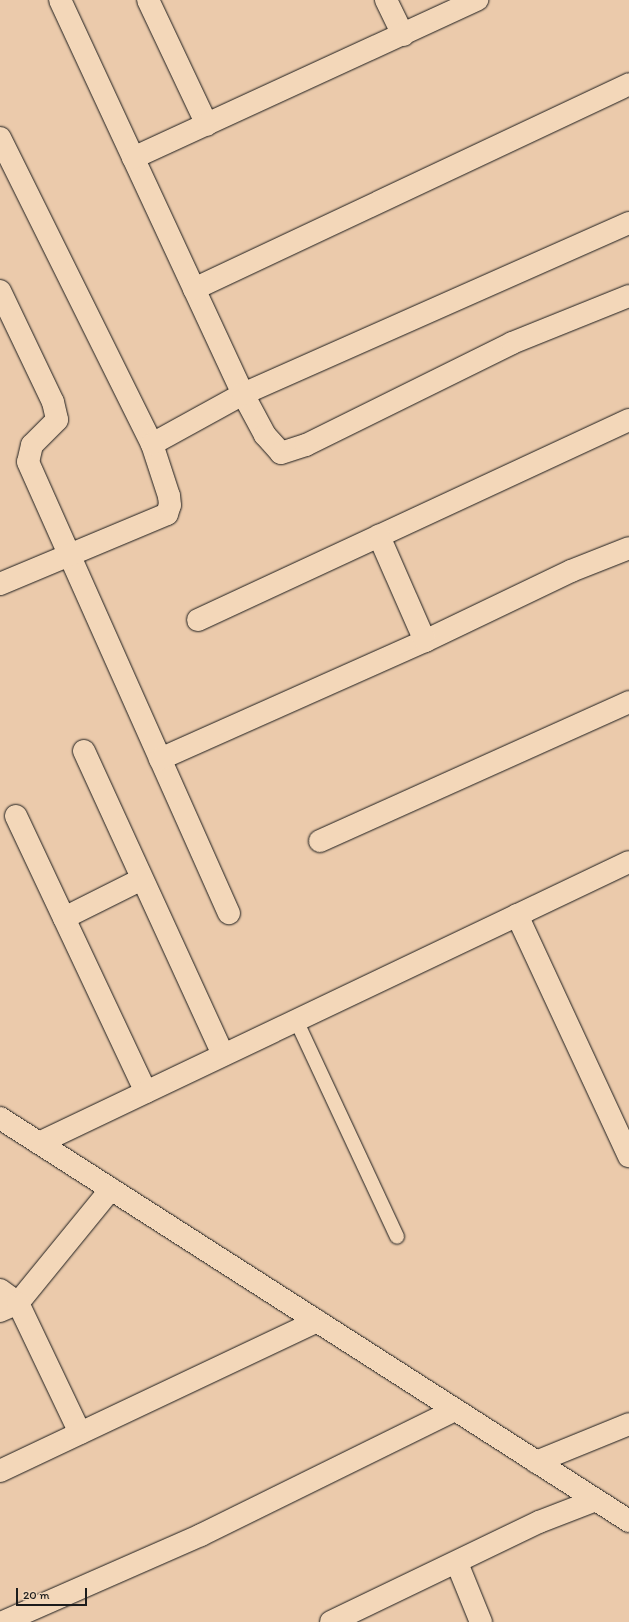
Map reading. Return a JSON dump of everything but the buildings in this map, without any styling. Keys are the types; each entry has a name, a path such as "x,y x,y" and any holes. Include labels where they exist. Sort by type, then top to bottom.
{"street":[{"path":"60,0 243,394 265,436 281,452 306,445 512,344 629,296"},
{"path":"148,0 207,125"},
{"path":"386,0 403,35"},
{"path":"134,158 477,0"},
{"path":"194,288 629,84"},
{"path":"0,138 152,444 169,496 170,506 167,514 0,584"},
{"path":"152,444 243,394 629,223"},
{"path":"0,291 53,402 57,420 32,445 28,462 229,913"},
{"path":"198,620 629,420"},
{"path":"379,536 425,641"},
{"path":"160,759 425,641 571,571 629,548"},
{"path":"320,841 629,702"},
{"path":"84,751 223,1055"},
{"path":"16,816 146,1092"},
{"path":"39,1143 629,862"},
{"path":"64,918 142,879"},
{"path":"517,915 629,1156"},
{"path":"0,1118 629,1522"},
{"path":"9,1307 111,1189"},
{"path":"0,1290 80,1433"},
{"path":"0,1471 317,1321"},
{"path":"3,1622 200,1535 455,1410"},
{"path":"536,1462 629,1424"},
{"path":"331,1622 457,1563 539,1522 596,1500"},
{"path":"457,1563 480,1622"}],"lane":[{"path":"296,1020 397,1237"}]}
